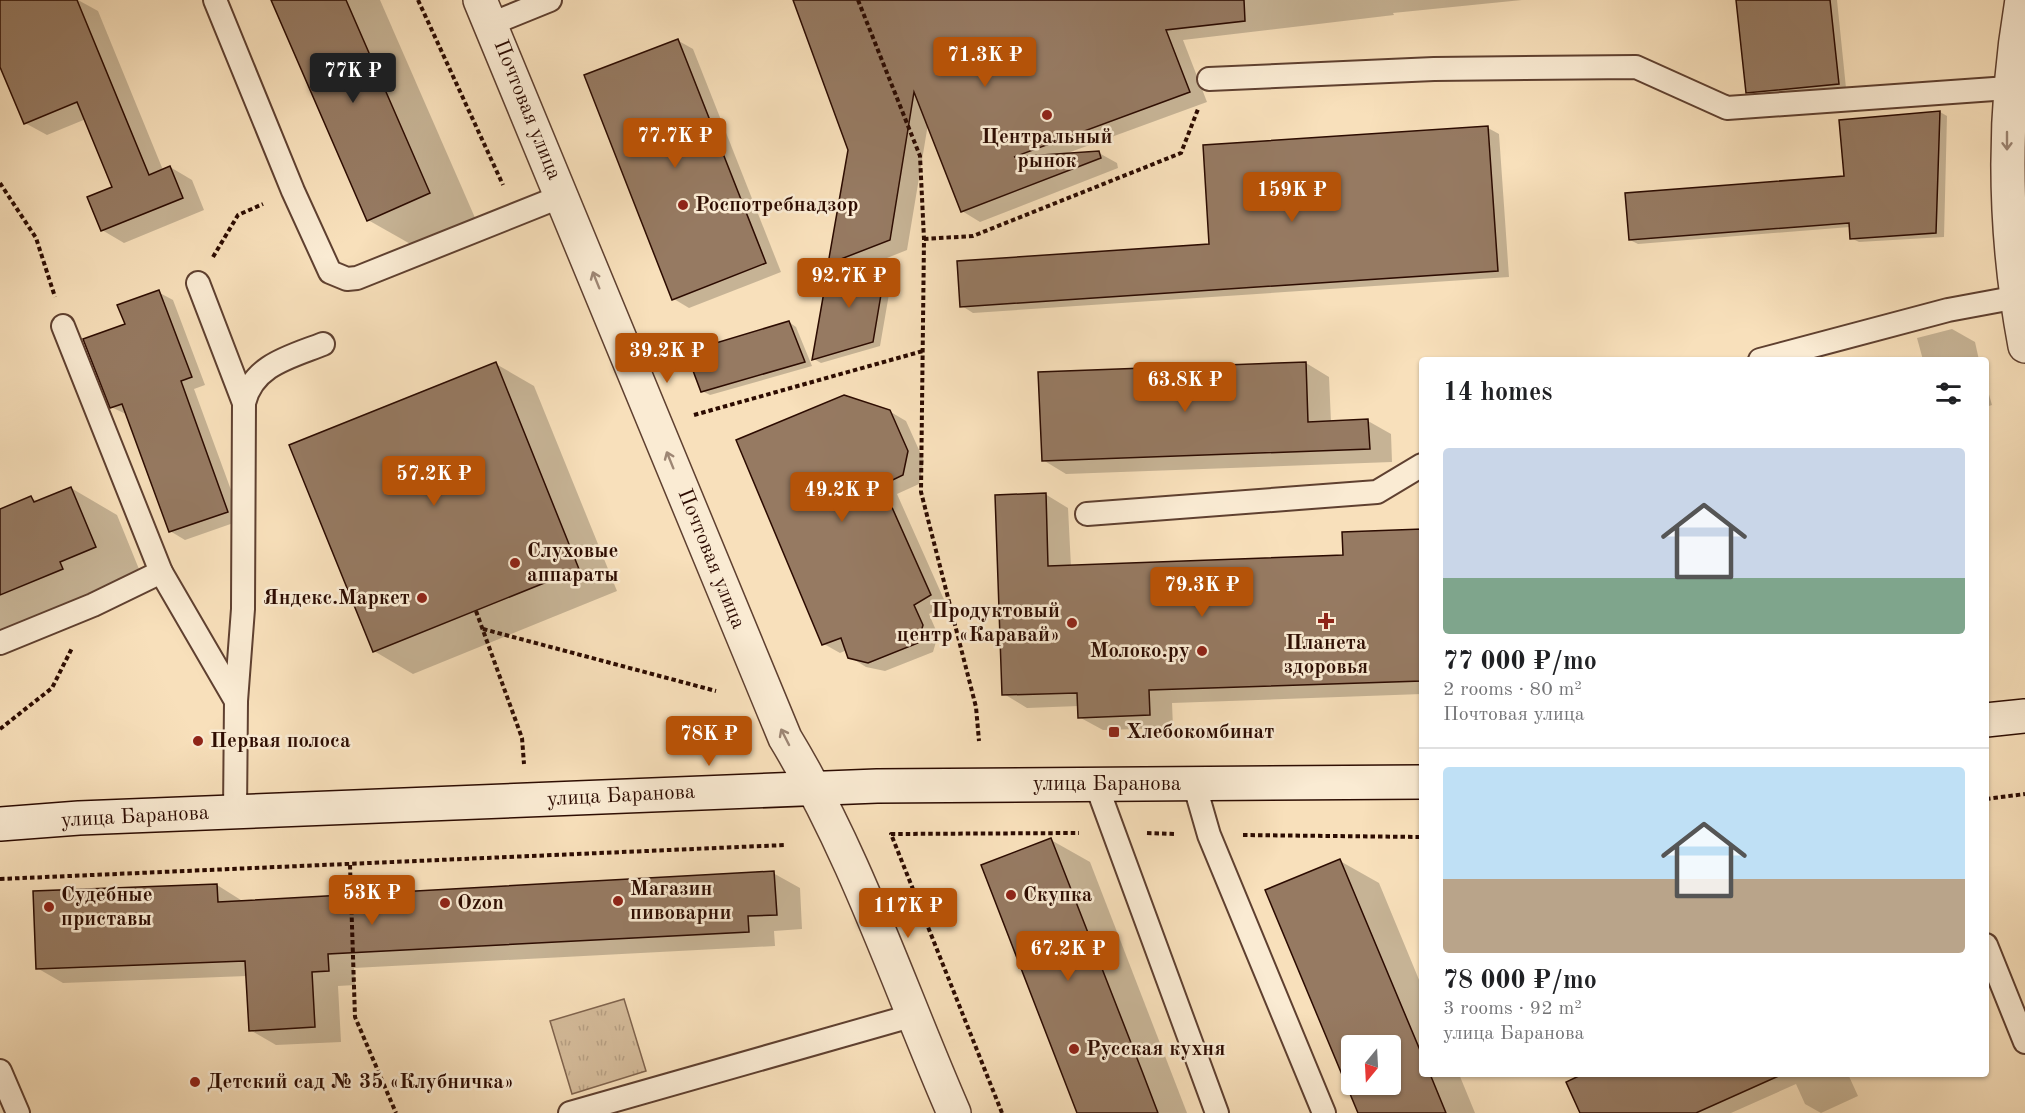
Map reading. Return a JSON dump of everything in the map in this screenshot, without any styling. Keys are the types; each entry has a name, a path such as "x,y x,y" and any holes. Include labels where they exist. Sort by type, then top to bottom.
{"street":[{"path":"2022,0 2008,88 2007,179 2025,346"},
{"name":"Почтовая улица","path":"486,12 785,738 815,788 841,841 911,1016 954,1113"},
{"path":"1989,720 2025,716"},
{"name":"улица Баранова","path":"0,824 79,818 815,788 1419,782"}],"lane":[{"path":"214,0 293,191 330,272 347,279 357,278 562,196"},
{"path":"486,12 550,0"},
{"path":"1209,79 1434,69 1636,67 1728,108 2008,88"},
{"path":"198,283 244,403"},
{"path":"1771,357 1948,310 2018,297"},
{"path":"63,326 161,572 236,701"},
{"path":"235,812 236,701 243,609 244,403 251,384 269,366 323,344"},
{"path":"1087,514 1377,492 1419,467"},
{"path":"0,643 93,605 161,572"},
{"path":"1194,783 1209,835 1324,1113"},
{"path":"1096,784 1217,1113"},
{"path":"1989,952 2025,1042"},
{"path":"570,1113 911,1016"},
{"path":"0,1071 18,1113"}],"path":[{"path":"418,0 517,214"},
{"path":"858,0 920,156 924,239 921,492 976,707 979,741"},
{"path":"924,239 973,236 1181,153 1209,79"},
{"path":"0,183 36,238 63,326"},
{"path":"198,283 238,215"},
{"path":"694,415 923,351"},
{"path":"0,729 52,688 93,605"},
{"path":"476,611 522,738 527,801"},
{"path":"483,629 716,691"},
{"path":"1989,799 2025,794"},
{"path":"1002,1113 891,834 1114,832 1419,837"},
{"path":"0,879 785,845"},
{"path":"350,865 356,1017 396,1113"}],"green space":[{"path":"624,999 646,1071 572,1094 550,1021"}],"building":[{"path":"0,0 77,0 149,175 170,166 183,198 101,231 87,197 112,187 77,102 24,124 0,67"},
{"path":"271,0 346,0 430,193 367,221"},
{"name":"Центральный рынок","path":"793,0 1244,0 1245,21 1166,30 1190,92 1014,157 1099,151 1101,158 961,212 914,92 890,240 828,264 848,150"},
{"path":"1736,0 1830,0 1839,84 1746,93"},
{"path":"678,39 766,263 672,300 584,75"},
{"path":"1940,111 1936,233 1850,239 1849,223 1629,240 1625,193 1844,176 1839,120"},
{"path":"1488,126 1498,271 960,307 957,261 1209,244 1203,145"},
{"path":"886,265 873,342 812,360 828,269"},
{"path":"159,290 192,377 181,381 228,512 169,532 122,404 110,408 83,339 125,324 117,305"},
{"path":"789,321 805,362 701,392 686,352"},
{"path":"496,362 579,569 373,652 289,445"},
{"path":"1306,362 1308,422 1368,419 1370,449 1042,461 1038,372"},
{"path":"844,395 890,410 908,451 903,475 882,485 931,595 914,605 923,625 918,643 868,663 848,658 841,638 822,645 736,440"},
{"path":"71,487 96,547 60,562 63,569 0,595 0,509 31,496 34,502"},
{"path":"1046,493 1048,566 1343,555 1342,532 1419,529 1419,681 1149,690 1150,715 1078,718 1077,693 1002,695 995,495"},
{"path":"1051,838 1158,1113 1077,1113 981,865"},
{"path":"1340,859 1419,1048 1419,1077 1431,1077 1446,1113 1358,1113 1350,1095 1401,1095 1401,1035 1341,1035 1341,1072 1265,890"},
{"path":"774,871 777,915 748,916 749,932 328,954 329,971 312,972 315,1027 249,1031 245,961 36,969 33,891 217,884 218,902"},
{"path":"1577,1077 1776,1077 1696,1113 1580,1113 1566,1082"}],"place":[{"name":"Центральный рынок","path":"1047,115"},
{"name":"Роспотребнадзор","path":"683,205"},
{"name":"Слуховые аппараты","path":"515,563"},
{"name":"Яндекс.Маркет","path":"422,598"},
{"name":"Планета здоровья","path":"1326,621"},
{"name":"Продуктовый центр «Каравай»","path":"1072,623"},
{"name":"Молоко.ру","path":"1202,651"},
{"name":"Хлебокомбинат","path":"1114,732"},
{"name":"Первая полоса","path":"198,741"},
{"name":"Скупка","path":"1011,895"},
{"name":"Магазин пивоварни","path":"618,901"},
{"name":"Ozon","path":"445,903"},
{"name":"Судебные приставы","path":"49,907"},
{"name":"Русская кухня","path":"1074,1049"},
{"name":"Детский сад № 35 «Клубничка»","path":"195,1082"}]}
